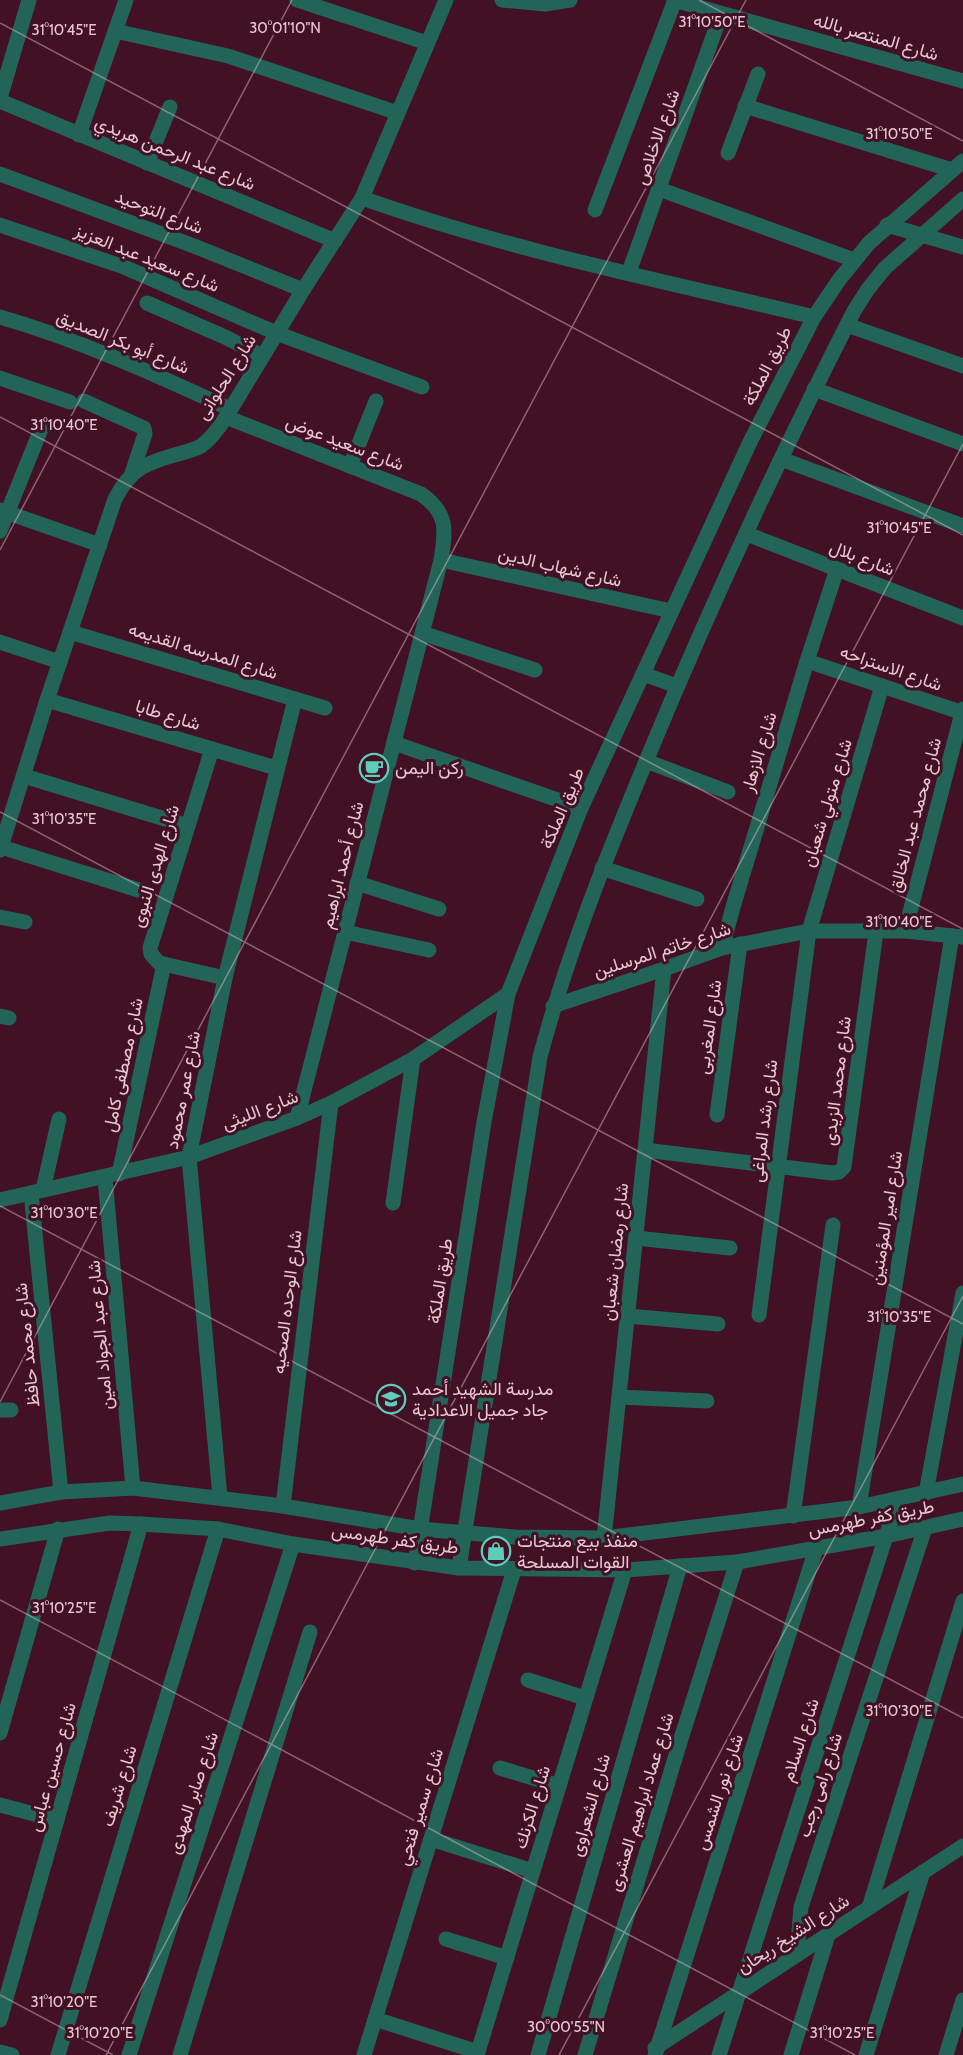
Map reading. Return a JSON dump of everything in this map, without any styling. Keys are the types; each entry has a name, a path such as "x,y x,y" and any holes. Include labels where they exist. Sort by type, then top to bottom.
{"street":[{"path":"0,100 29,0"},
{"path":"79,135 126,0"},
{"path":"297,0 428,43"},
{"name":"شارع الحلوانى","path":"1,848 6,813 24,777 115,499 132,473 151,461 200,446 216,432 362,198 446,0"},
{"path":"502,0 545,4 570,0"},
{"path":"595,210 674,0"},
{"name":"شارع المنتصر بالله","path":"674,0 963,81"},
{"name":"شارع الاخلاص","path":"629,273 721,14"},
{"path":"115,31 228,56 398,112"},
{"path":"728,153 758,74"},
{"name":"شارع عبد الرحمن هريدي","path":"0,100 79,135 335,240"},
{"path":"745,106 957,165"},
{"path":"147,163 170,107"},
{"name":"طريق الملكة","path":"416,1563 484,1122 508,994 581,808 750,442 814,317 854,261 888,225 957,165"},
{"name":"شارع التوحيد","path":"0,174 183,242 303,290"},
{"path":"659,189 854,261"},
{"path":"362,198 431,222 496,240 814,317"},
{"path":"459,1568 540,1057 553,1006 602,868 677,686 781,459 847,325 868,289 885,268 963,199"},
{"name":"شارع سعيد عبد العزيز","path":"0,225 124,267 276,333 422,387"},
{"path":"888,225 963,247"},
{"path":"147,303 262,356"},
{"name":"شارع أبو بكر الصديق","path":"0,317 93,349 157,375 228,413"},
{"path":"847,325 963,366"},
{"path":"0,378 77,402 144,428 145,434 132,473"},
{"path":"814,389 963,444"},
{"path":"350,466 376,401"},
{"name":"شارع سعيد عوض","path":"228,413 421,494 434,503 443,516"},
{"path":"0,531 3,511 41,429"},
{"path":"781,459 963,526"},
{"path":"3,511 100,545"},
{"name":"شارع أحمد ابراهيم","path":"297,1118 441,560 445,538 443,516"},
{"name":"شارع بلال","path":"747,534 963,618"},
{"name":"شارع شهاب الدين","path":"441,560 671,611"},
{"name":"شارع الازهار","path":"723,948 733,907 807,660 837,569"},
{"name":"شارع المدرسه القديمه","path":"70,632 325,708"},
{"path":"422,633 535,670"},
{"path":"0,642 60,662"},
{"name":"شارع الاستراحه","path":"807,660 963,712"},
{"path":"643,674 677,686"},
{"name":"شارع متولي شعبان","path":"809,931 882,686"},
{"name":"شارع عمر محمود","path":"220,1497 189,1157 225,978 295,699"},
{"name":"شارع طابا","path":"48,700 276,768"},
{"name":"شارع محمد عبد الخالق","path":"904,931 963,712"},
{"path":"394,743 581,808"},
{"name":"شارع الهدى النبوى","path":"164,964 154,959 150,948 212,749"},
{"path":"646,761 728,792"},
{"path":"24,777 188,826"},
{"path":"1,848 148,893"},
{"path":"602,868 697,899"},
{"path":"357,883 439,909"},
{"path":"0,917 25,922"},
{"name":"شارع خاتم المرسلين","path":"553,1006 723,948 809,931 904,931 957,937"},
{"name":"شارع رشد المراغى","path":"759,1315 809,931"},
{"path":"345,932 429,950"},
{"name":"شارع محمد الزيدى","path":"778,1166 832,1173 839,1172 844,1167 876,932"},
{"name":"شارع امير المؤمنين","path":"860,1507 957,937"},
{"name":"شارع المغربى","path":"717,1115 740,944"},
{"path":"164,964 225,978"},
{"name":"شارع مصطفى كامل","path":"112,1176 164,964"},
{"name":"شارع رمضان شعبان","path":"604,1538 664,969"},
{"name":"شارع الليثى","path":"0,1200 189,1157 297,1118 331,1103 413,1059 508,994"},
{"path":"393,1203 413,1059"},
{"name":"شارع الوحده الصحيه","path":"283,1506 331,1103"},
{"name":"شارع محمد حافظ","path":"59,1119 37,1192 61,1492"},
{"path":"645,1150 778,1166"},
{"name":"شارع عبد الجواد امين","path":"112,1176 133,1488"},
{"path":"793,1516 833,1225"},
{"path":"636,1238 730,1248"},
{"path":"926,1493 963,1293"},
{"path":"628,1316 718,1324"},
{"path":"619,1397 707,1401"},
{"name":"طريق كفر طهرمس","path":"0,1503 61,1492 133,1488 220,1497 420,1529 515,1537 604,1538 860,1507 963,1484"},
{"name":"شارع السلام","path":"718,2055 898,1499"},
{"name":"طريق كفر طهرمس","path":"0,1539 111,1523 141,1524 218,1529 293,1544 459,1568 625,1570 737,1562 886,1536 963,1519"},
{"name":"شارع حسين عباس","path":"0,2020 141,1524"},
{"name":"شارع رامى رجب","path":"797,1955 801,1906 925,1528"},
{"name":"شارع شريف","path":"58,2055 218,1529"},
{"path":"0,1733 58,1530"},
{"name":"شارع صابر المهدى","path":"129,2055 293,1544"},
{"name":"شارع نور الشمس","path":"653,2052 816,1549"},
{"name":"شارع عماد ابراهيم العشرى","path":"585,2055 737,1562"},
{"name":"شارع الشعراوى","path":"538,2055 680,1566"},
{"name":"شارع سمير فتحي","path":"364,2055 514,1570"},
{"name":"شارع الكرنك","path":"478,2053 625,1570"},
{"path":"869,1908 963,1601"},
{"path":"180,2055 310,1632"},
{"path":"528,1680 585,1698"},
{"path":"500,1768 559,1786"},
{"path":"0,1805 57,1821"},
{"path":"431,1839 533,1870"},
{"name":"شارع الشيخ ريحان","path":"653,2052 738,1993 963,1846"},
{"path":"866,2055 923,1872"},
{"path":"791,2055 828,1935"},
{"path":"446,1939 507,1958"},
{"path":"946,2055 963,2000"},
{"path":"375,2019 478,2053"},
{"path":"0,2052 12,2055"}],"place":[{"name":"ركن اليمن","path":"374,768"},
{"name":"مدرسة الشهيد أحمد جاد جميل الاعدادية","path":"391,1399"},
{"name":"منفذ بيع منتجات القوات المسلحة","path":"496,1551"}]}
